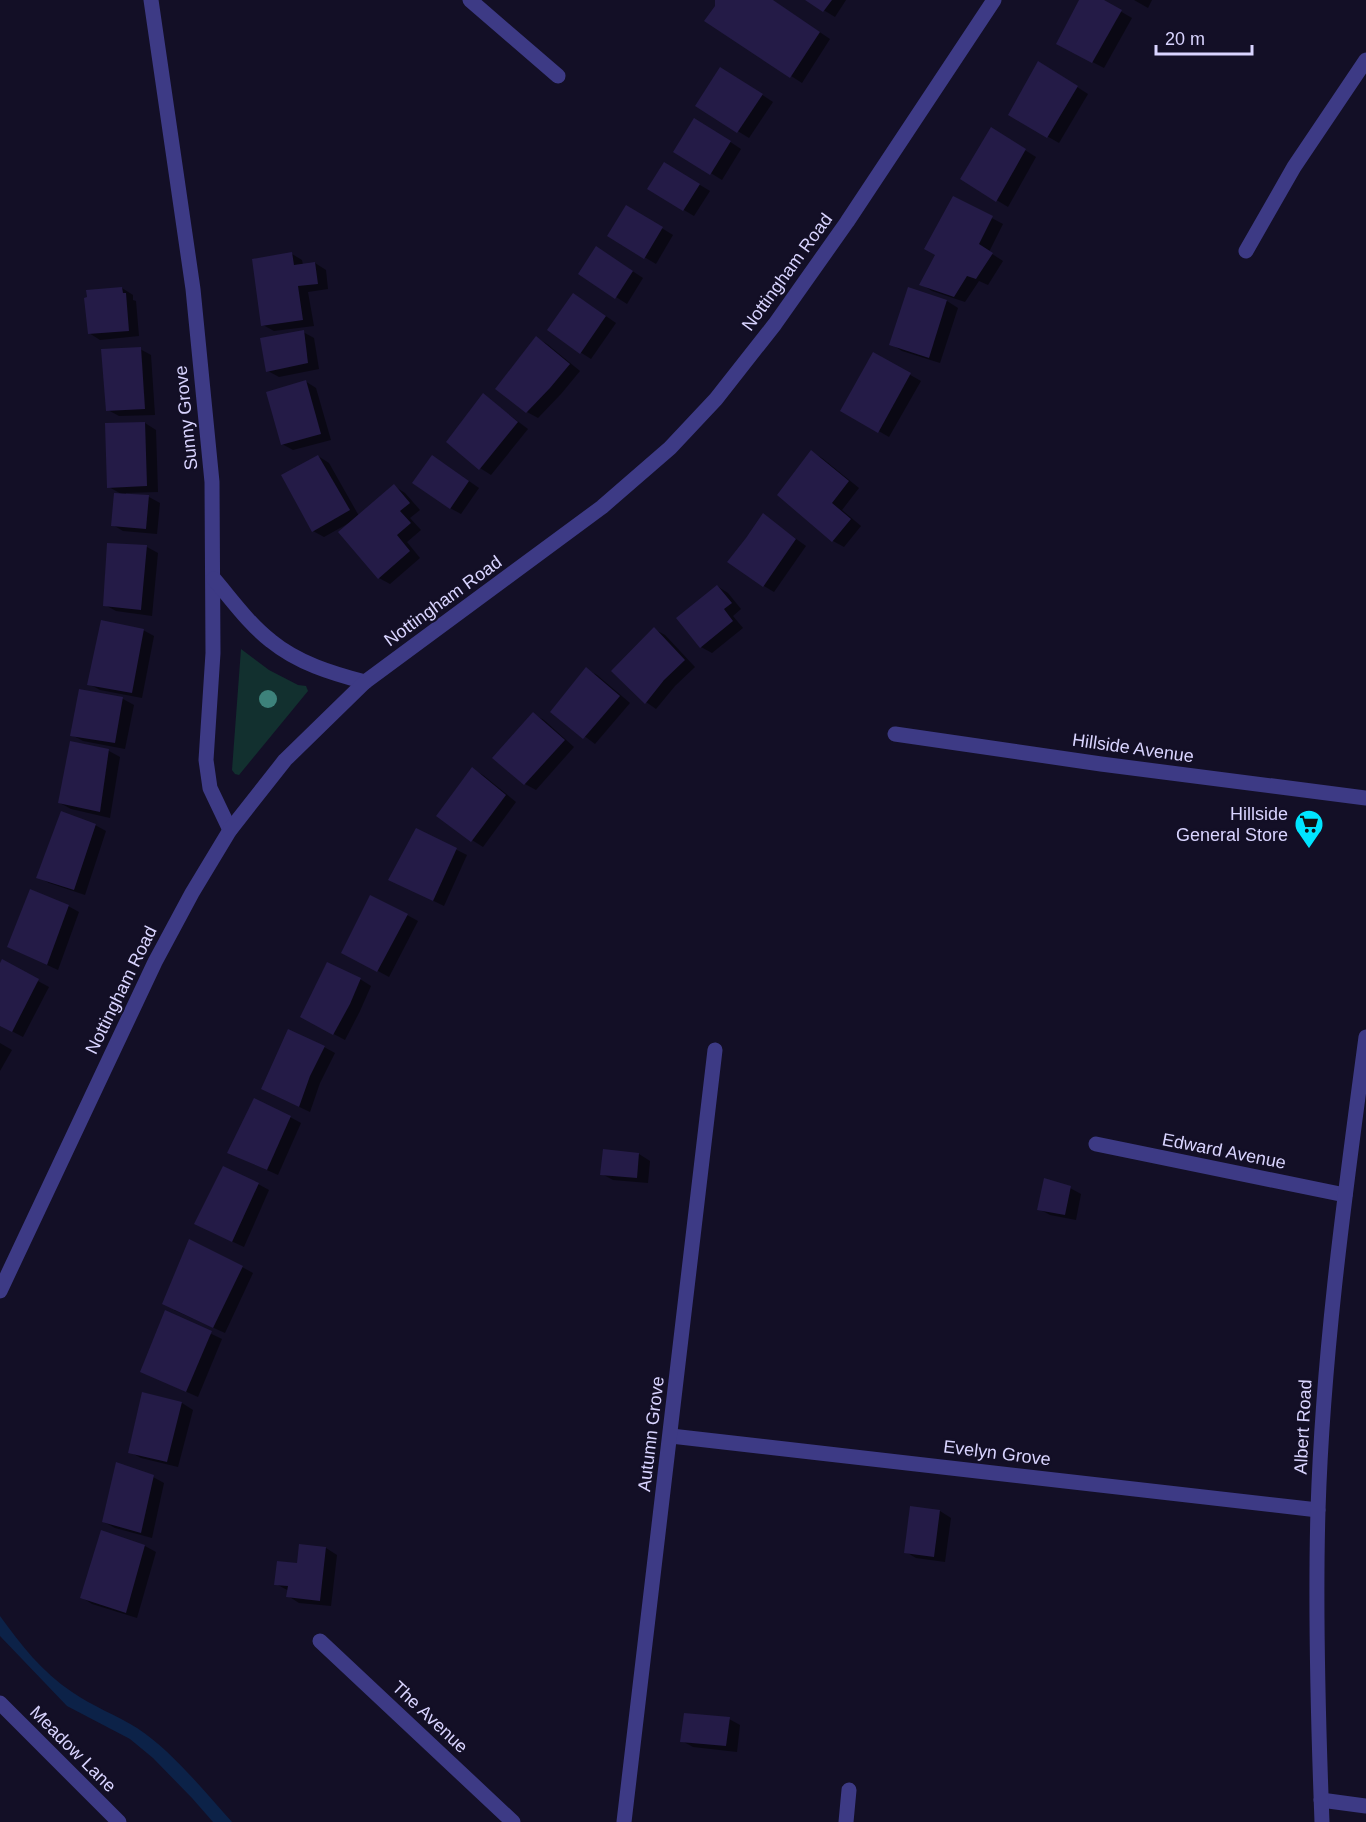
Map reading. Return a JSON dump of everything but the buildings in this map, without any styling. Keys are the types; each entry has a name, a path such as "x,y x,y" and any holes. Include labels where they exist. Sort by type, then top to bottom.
{"street":[{"name":"Sunny Grove","path":"151,0 193,289 212,482 213,653 206,760 210,788 230,830"},
{"path":"470,0 558,76"},
{"name":"Nottingham Road","path":"0,1291 155,962 192,893 230,830 285,760 365,682 602,507 670,448 716,399 775,324 847,222 994,0"},
{"path":"1246,251 1294,167 1366,60"},
{"path":"214,579 258,629 279,647 315,667 365,682"},
{"name":"Hillside Avenue","path":"895,734 1101,764 1366,798"},
{"name":"Albert Road","path":"1322,1822 1318,1653 1318,1510 1327,1365 1345,1195 1366,1036"},
{"name":"Autumn Grove","path":"624,1822 715,1050"},
{"name":"Edward Avenue","path":"1096,1144 1345,1195"},
{"name":"Evelyn Grove","path":"671,1436 1318,1510"},
{"name":"The Avenue","path":"320,1641 513,1822"},
{"name":"Meadow Lane","path":"0,1703 119,1822"},
{"path":"846,1822 849,1790"},
{"path":"1321,1800 1366,1806"}],"green space":[{"path":"241,649 269,670 298,685 306,686 308,691 239,775 232,770"}],"water":[{"path":"0,1616 24,1648 51,1676 80,1697 150,1737 187,1772 232,1822 213,1822 153,1758 130,1739 67,1706 0,1636"}],"place":[{"name":"Hillside General Store","path":"1309,850"}]}
